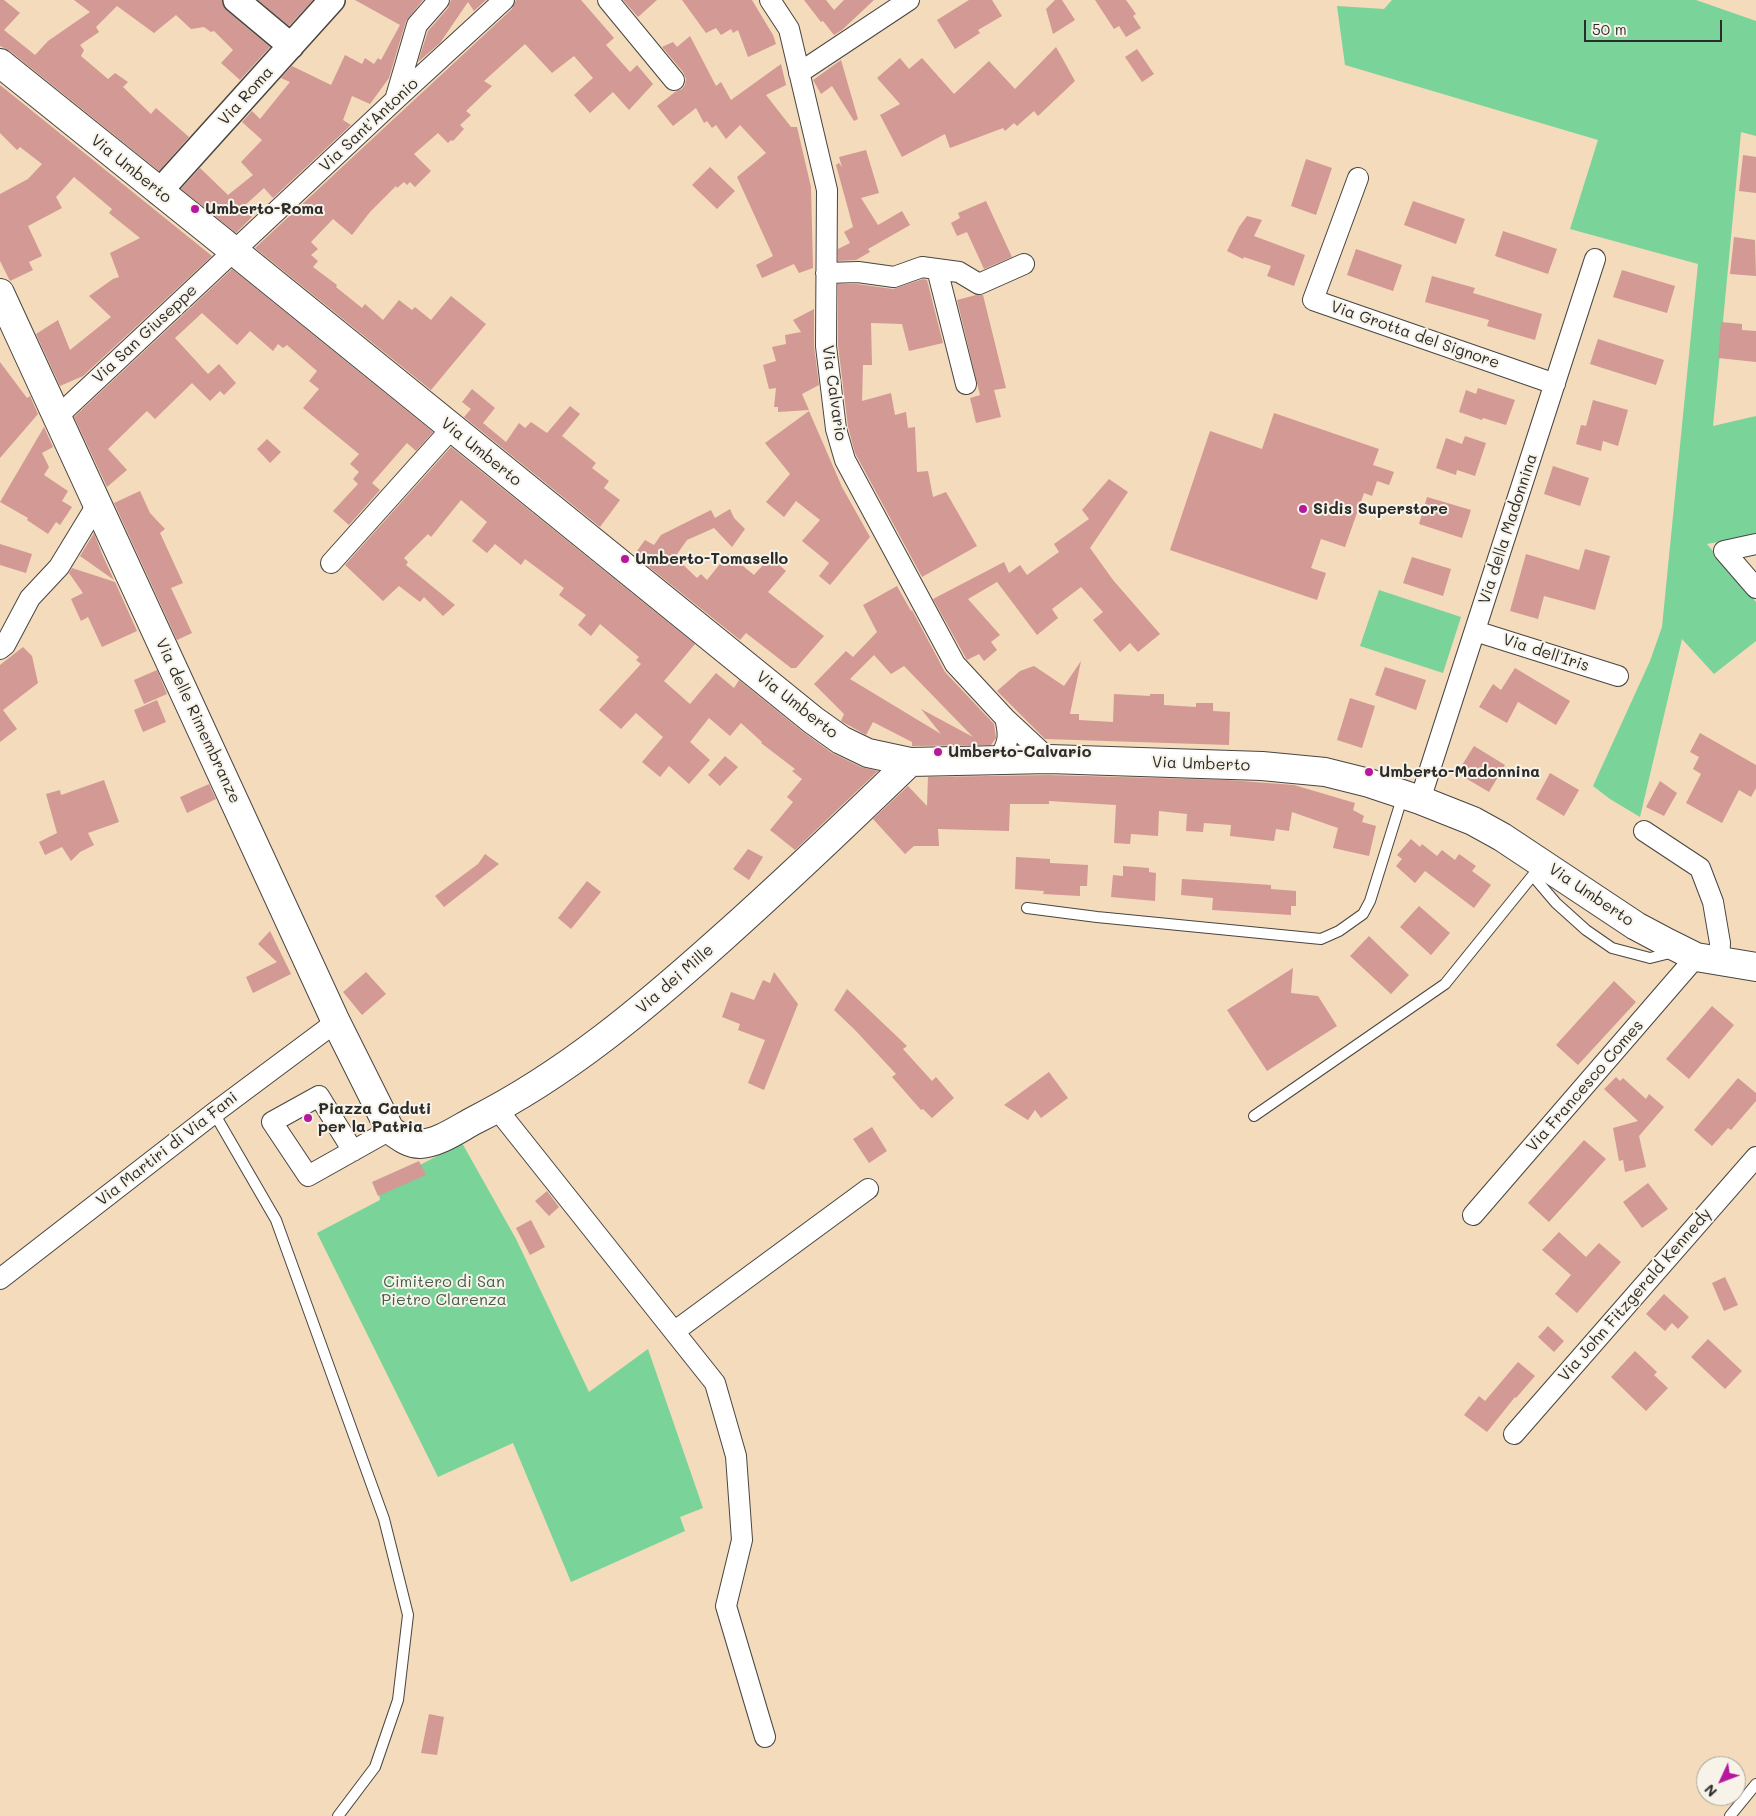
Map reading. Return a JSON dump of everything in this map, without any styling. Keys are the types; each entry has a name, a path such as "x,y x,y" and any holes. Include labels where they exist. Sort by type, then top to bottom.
{"main road":[{"name":"Via Umberto","path":"0,64 813,720 841,740 868,752 910,762 1048,759 1262,766 1325,772 1369,782 1473,821 1502,837 1538,870 1636,926 1699,956 1756,967"},
{"name":"Via delle Rimembranze","path":"0,293 336,1022 398,1136"},
{"name":"Via dei Mille","path":"398,1136 419,1144 434,1141 497,1109 566,1068 676,980 810,858 910,762"}],"street":[{"path":"236,0 291,46"},
{"name":"Via Roma","path":"159,192 332,0"},
{"path":"395,100 417,25 439,0"},
{"name":"Via Sant'Antonio","path":"234,251 504,0"},
{"path":"608,0 674,80"},
{"name":"Via Calvario","path":"770,0 789,30 827,190 826,346 836,429 845,460 955,664 1005,718 1048,759"},
{"path":"798,74 910,0"},
{"name":"Via Grotta del Signore","path":"1358,178 1314,300 1555,384"},
{"name":"Via San Giuseppe","path":"57,417 234,251"},
{"name":"Via della Madonnina","path":"1412,797 1475,631 1595,258"},
{"path":"826,273 858,272 894,277 922,267 959,272 979,284 1024,264"},
{"path":"937,269 966,384"},
{"path":"331,563 452,428"},
{"path":"0,649 5,645 30,598 59,567 98,503"},
{"path":"1756,544 1724,551 1756,588"},
{"name":"Via dell'Iris","path":"1475,631 1618,676"},
{"path":"999,760 1007,744 1008,731 1005,718"},
{"path":"1644,831 1700,868 1713,902 1720,943 1699,956"},
{"name":"Via Francesco Comes","path":"1473,1215 1699,956"},
{"name":"Via Martiri di Via Fani","path":"0,1279 214,1113 336,1022"},
{"path":"497,1109 715,1383 736,1456 742,1540 726,1606 765,1737"},
{"path":"353,1151 398,1136"},
{"name":"Via John Fitzgerald Kennedy","path":"1514,1434 1756,1157"},
{"path":"675,1331 868,1189"}],"lane":[{"path":"1027,908 1097,917 1322,939 1339,931 1363,914 1412,797"},
{"path":"1254,1116 1445,984 1538,870"},
{"path":"214,1113 276,1220 384,1519 408,1615 398,1700 375,1767 338,1816"},
{"path":"1730,1816 1756,1784"}],"green space":[{"path":"1392,0 1696,0 1756,21 1756,136 1741,132 1713,426 1756,416 1756,535 1707,544 1756,602 1756,641 1714,674 1682,639 1640,817 1593,786 1650,661 1662,627 1698,264 1570,229 1598,140 1345,65 1337,6 1384,9"},
{"path":"1379,590 1461,617 1443,673 1360,646"},
{"name":"Cimitero di San Pietro Clarenza","path":"462,1143 516,1239 589,1392 648,1349 703,1508 680,1517 685,1531 571,1582 513,1443 438,1477 317,1233 380,1200 378,1187"}],"building":[{"path":"0,0 4,0 20,13 4,30 35,55 48,41 90,12 74,0 222,0 227,11 270,47 240,80 221,63 233,50 214,31 211,32 204,27 191,29 176,15 154,33 117,6 96,27 99,32 80,45 84,50 81,56 108,79 115,73 128,82 123,87 151,114 156,108 189,137 159,171 10,51 0,46"},
{"path":"258,0 313,0 289,26"},
{"path":"355,0 423,0 406,21 389,78 370,104 352,96 343,120 351,125 273,198 264,188 243,207 252,217 236,233 181,189 200,168 228,195 253,175 241,162 262,140 242,122 252,111 260,119 290,82 281,78 292,66 331,85 345,55 362,64 365,58 374,64 378,58 381,60 400,25"},
{"path":"451,0 486,0 474,11 468,2 440,43 418,62 428,31 448,8"},
{"path":"516,0 581,0 614,38 606,45 630,72 637,65 653,84 629,110 613,92 590,113 574,95 593,78 574,56 552,73 525,44 484,81 492,86 466,111 471,115 460,125 464,129 453,141 451,140 448,143 438,133 414,154 431,171 415,187 410,182 407,185 404,182 397,188 396,186 370,212 352,235 333,219 311,242 318,249 311,255 318,261 313,267 337,285 336,287 362,308 365,304 383,320 399,300 412,310 415,307 431,320 451,296 486,324 431,390 255,248 512,9"},
{"path":"623,0 657,0 638,17"},
{"path":"682,0 752,0 773,35 776,44 748,57 738,30 733,33 731,29 721,35 716,28 706,33"},
{"path":"804,0 826,0 834,10 844,0 874,0 842,30 834,35"},
{"path":"969,0 992,0 1002,16 978,30 980,33 955,49 937,20"},
{"path":"1055,0 1062,0 1075,20 1053,34 1046,9"},
{"path":"1095,0 1126,0 1136,14 1133,16 1141,28 1126,37 1119,26 1114,29"},
{"path":"690,36 716,86 721,82 731,100 781,64 786,85 766,95 791,127 797,127 811,187 813,268 799,273 794,264 762,278 756,265 773,256 737,177 766,153 740,125 726,139 716,125 712,128 707,121 704,123 696,108 673,126 657,106 682,89 686,79 683,72 662,47 673,42 677,47"},
{"path":"1056,47 1075,81 1038,116 1034,111 1017,126 1014,123 1005,131 1003,128 950,148 945,134 902,157 880,115 900,104 877,78 900,58 909,69 922,58 954,94 989,61 1015,89"},
{"path":"1137,49 1154,74 1142,82 1125,57"},
{"path":"841,60 858,119 854,121 832,86 821,94 813,80"},
{"path":"0,85 212,256 83,376 60,386 36,334 58,320 70,350 111,317 89,296 113,279 119,277 110,253 140,238 109,213 112,209 74,177 56,197 62,208 28,226 42,256 29,262 33,270 10,281 0,261 0,194 28,179 42,164 20,147 17,150 0,133"},
{"path":"866,150 879,193 861,198 878,225 902,211 910,225 868,249 870,252 856,260 838,261 838,249 850,243 844,232 853,227 836,165 839,163 842,167 839,157"},
{"path":"1743,155 1756,157 1756,193 1739,191"},
{"path":"1306,159 1332,168 1316,215 1291,206"},
{"path":"710,167 735,191 717,209 692,185"},
{"path":"986,201 1012,257 984,269 967,232 957,236 951,223 960,218 958,213"},
{"path":"1413,201 1465,219 1456,244 1404,225"},
{"path":"1247,216 1262,220 1254,236 1305,255 1294,286 1267,276 1271,266 1244,257 1243,259 1227,251"},
{"path":"1503,231 1557,249 1548,274 1495,256"},
{"path":"1734,237 1755,240 1756,276 1730,274"},
{"path":"1356,249 1402,265 1393,291 1347,275"},
{"path":"232,269 433,432 416,451 407,443 372,483 380,490 349,525 333,511 358,484 353,479 359,472 350,464 359,454 303,408 319,389 309,381 317,371 287,345 283,348 278,344 273,351 250,331 237,345 202,313 175,338 208,374 219,364 236,383 224,395 220,391 210,401 192,383 155,419 147,411 108,449 127,470 107,487 74,417"},
{"path":"1622,270 1675,286 1667,313 1613,297"},
{"path":"1432,276 1475,288 1473,293 1542,314 1535,340 1487,326 1489,320 1425,302"},
{"path":"923,279 927,280 943,343 909,351 902,324 871,323 872,365 863,365 862,401 891,393 895,415 906,412 908,428 915,427 917,472 928,471 933,497 946,492 977,546 922,577 855,453 848,427 838,345 838,284 857,284 893,289"},
{"path":"983,295 1006,388 994,390 1001,417 976,423 970,398 980,395 957,300"},
{"path":"814,309 814,346 819,385 802,394 809,410 778,412 778,407 774,407 776,388 769,389 763,365 776,361 772,347 786,344 785,335 801,332 793,320"},
{"path":"1721,322 1742,324 1742,330 1756,331 1756,362 1718,358"},
{"path":"1598,339 1664,360 1656,385 1590,364"},
{"path":"0,362 27,398 30,396 38,414 0,458"},
{"path":"1478,388 1515,400 1506,425 1483,418 1482,420 1459,412 1466,390 1476,394"},
{"path":"472,389 495,408 483,423 506,442 519,423 525,428 531,422 547,433 570,406 580,414 562,436 596,463 592,468 609,481 604,488 620,500 600,527 464,417 471,409 462,402"},
{"path":"1593,400 1628,410 1618,446 1603,441 1601,451 1576,444 1581,425 1586,426"},
{"path":"809,411 842,487 870,537 830,585 819,576 829,563 802,541 820,520 796,501 784,517 766,502 790,474 765,443"},
{"path":"1274,413 1379,449 1373,465 1394,472 1389,485 1377,481 1372,496 1364,493 1345,547 1321,539 1311,568 1326,573 1317,600 1170,550 1210,431 1262,449"},
{"path":"44,427 53,447 42,453 49,467 44,475 68,491 62,501 72,507 60,525 56,522 48,534 27,520 28,518 0,502"},
{"path":"1465,436 1486,443 1475,476 1457,470 1456,475 1436,468 1446,438 1462,444"},
{"path":"267,439 281,452 270,463 257,449"},
{"path":"451,447 695,644 664,681 690,704 716,673 734,688 739,680 832,753 861,767 878,771 795,850 770,830 793,802 787,797 802,779 792,771 795,769 761,743 741,723 730,736 709,718 690,742 710,760 689,784 669,766 660,777 642,762 663,737 636,713 621,729 599,710 641,664 636,660 639,657 600,624 591,636 578,625 586,615 559,595 564,588 525,559 521,565 495,544 487,553 472,541 487,522 461,500 431,537 428,534 404,558 408,562 406,565 455,605 443,616 424,597 420,602 399,586 383,601 345,565"},
{"path":"1553,466 1589,478 1580,506 1544,494"},
{"path":"1109,479 1128,492 1090,548 1113,580 1160,634 1138,652 1130,643 1120,652 1093,620 1103,612 1081,587 1052,609 1058,618 1037,635 997,582 968,599 1000,635 991,642 997,650 984,661 979,654 967,660 933,599 1004,562 1009,573 1020,565 1027,575 1059,552 1054,544 1089,519 1082,510"},
{"path":"140,491 150,513 165,529 160,533 183,583 171,588 192,633 177,640 114,503"},
{"path":"1427,497 1471,510 1462,538 1419,524"},
{"path":"730,509 734,518 745,529 732,547 714,528 687,540 675,557 697,578 701,574 707,580 728,554 754,575 770,557 786,571 768,592 824,636 796,668 791,668 746,633 740,640 634,555 645,540 654,545 661,535 711,510 715,518"},
{"path":"94,533 102,554 114,580 80,556"},
{"path":"0,544 32,554 26,573 0,565"},
{"path":"1585,549 1610,556 1595,610 1544,596 1538,619 1510,611 1526,554 1579,570"},
{"path":"1412,557 1451,569 1443,596 1403,583"},
{"path":"72,568 115,582 137,631 102,647 88,617 81,621 71,599 83,593 69,573"},
{"path":"897,586 945,672 994,724 996,738 991,745 912,746 912,742 873,722 866,735 841,721 844,714 814,684 846,651 853,657 877,632 863,605","holes":["874,655 891,674 904,666 973,737 921,709 941,734 850,679"]},
{"path":"23,647 32,656 38,683 3,710 17,729 0,742 0,665"},
{"path":"1081,661 1070,714 1079,714 1079,720 1113,722 1114,694 1150,696 1150,694 1164,694 1164,705 1196,707 1196,703 1213,703 1213,711 1230,712 1229,745 1045,739 997,691 1020,671 1034,666 1064,686"},
{"path":"1385,667 1426,680 1416,710 1375,695"},
{"path":"1515,668 1570,701 1556,725 1518,702 1507,723 1479,707 1493,684 1501,690"},
{"path":"157,670 167,694 144,704 134,680"},
{"path":"1350,698 1375,706 1362,748 1337,740"},
{"path":"157,700 166,722 143,732 134,710"},
{"path":"1700,733 1756,765 1756,788 1751,797 1739,790 1722,823 1686,803 1701,774 1693,769 1699,757 1690,752"},
{"path":"1474,746 1505,765 1489,792 1457,773"},
{"path":"725,756 738,767 720,786 708,775"},
{"path":"1550,773 1579,790 1564,816 1536,799"},
{"path":"1049,775 1228,780 1294,785 1355,803 1353,810 1364,816 1362,822 1376,826 1369,856 1333,848 1338,828 1292,812 1289,831 1276,829 1274,841 1230,836 1231,825 1204,823 1203,832 1186,831 1187,814 1159,811 1158,836 1131,834 1130,844 1114,843 1116,805 1049,801 1049,804 1010,804 1009,831 938,829 939,846 914,846 905,854 873,819 908,786 927,806 928,777"},
{"path":"104,780 119,822 88,833 94,845 80,852 71,861 62,847 45,855 39,842 57,833 46,794 60,790 61,795"},
{"path":"1660,781 1677,793 1664,816 1646,807"},
{"path":"209,784 216,799 187,813 180,797"},
{"path":"1411,839 1420,847 1422,844 1437,856 1442,850 1455,860 1459,854 1476,866 1472,871 1491,885 1474,908 1425,871 1415,883 1396,866 1402,859 1397,855"},
{"path":"748,849 763,857 749,880 733,869"},
{"path":"485,854 499,864 444,907 435,896 478,864"},
{"path":"1016,857 1050,859 1050,863 1088,865 1087,886 1080,886 1080,896 1043,894 1044,891 1015,889"},
{"path":"1123,866 1149,868 1149,872 1156,873 1155,901 1111,897 1113,875 1123,876"},
{"path":"1182,879 1271,885 1271,889 1296,891 1296,906 1291,906 1291,915 1212,910 1213,898 1181,895"},
{"path":"587,881 601,892 571,929 558,918"},
{"path":"1419,906 1450,933 1431,955 1400,927"},
{"path":"270,931 291,974 253,993 246,977 277,962 258,944"},
{"path":"1369,936 1409,975 1391,994 1350,956"},
{"path":"1293,968 1291,993 1318,996 1337,1026 1267,1071 1227,1010"},
{"path":"366,972 386,994 362,1015 343,992"},
{"path":"774,972 798,1004 764,1090 748,1083 765,1040 738,1030 740,1024 722,1017 731,992 754,1000 763,980 770,983"},
{"path":"1614,981 1636,1002 1578,1065 1556,1045"},
{"path":"847,989 907,1046 903,1049 932,1081 936,1077 954,1098 932,1118 923,1109 921,1110 892,1077 896,1074 834,1010"},
{"path":"1712,1006 1734,1025 1689,1079 1666,1059"},
{"path":"1049,1072 1068,1098 1041,1118 1035,1110 1028,1120 1004,1105"},
{"path":"1616,1077 1620,1081 1623,1078 1646,1099 1649,1094 1664,1107 1639,1136 1646,1167 1625,1172 1623,1160 1619,1161 1613,1128 1638,1121 1604,1089"},
{"path":"1738,1078 1756,1093 1756,1101 1731,1130 1728,1128 1712,1146 1694,1130"},
{"path":"872,1127 887,1151 869,1163 853,1139"},
{"path":"1584,1140 1606,1159 1549,1222 1528,1203"},
{"path":"419,1161 426,1175 378,1196 372,1182"},
{"path":"1648,1183 1668,1209 1642,1228 1623,1202"},
{"path":"547,1191 559,1207 549,1216 535,1201"},
{"path":"531,1220 545,1247 530,1255 516,1228"},
{"path":"1559,1232 1586,1257 1599,1243 1621,1262 1577,1313 1555,1294 1571,1275 1542,1250"},
{"path":"1725,1277 1738,1305 1724,1311 1712,1283"},
{"path":"1664,1294 1689,1317 1678,1329 1672,1323 1665,1331 1646,1314"},
{"path":"1548,1326 1564,1341 1554,1352 1538,1337"},
{"path":"1708,1339 1742,1371 1725,1389 1691,1357"},
{"path":"1635,1351 1657,1372 1654,1375 1668,1388 1646,1411 1611,1377"},
{"path":"1518,1362 1535,1376 1515,1397 1487,1432 1464,1415 1479,1396 1485,1401"},
{"path":"429,1714 444,1717 437,1755 421,1753"}],"place":[{"name":"Umberto-Roma","path":"195,209"},
{"name":"Sidis Superstore","path":"1303,509"},
{"name":"Umberto-Tomasello","path":"625,559"},
{"name":"Umberto-Calvario","path":"938,752"},
{"name":"Umberto-Madonnina","path":"1369,772"},
{"name":"Piazza Caduti per la Patria","path":"308,1118"}]}
